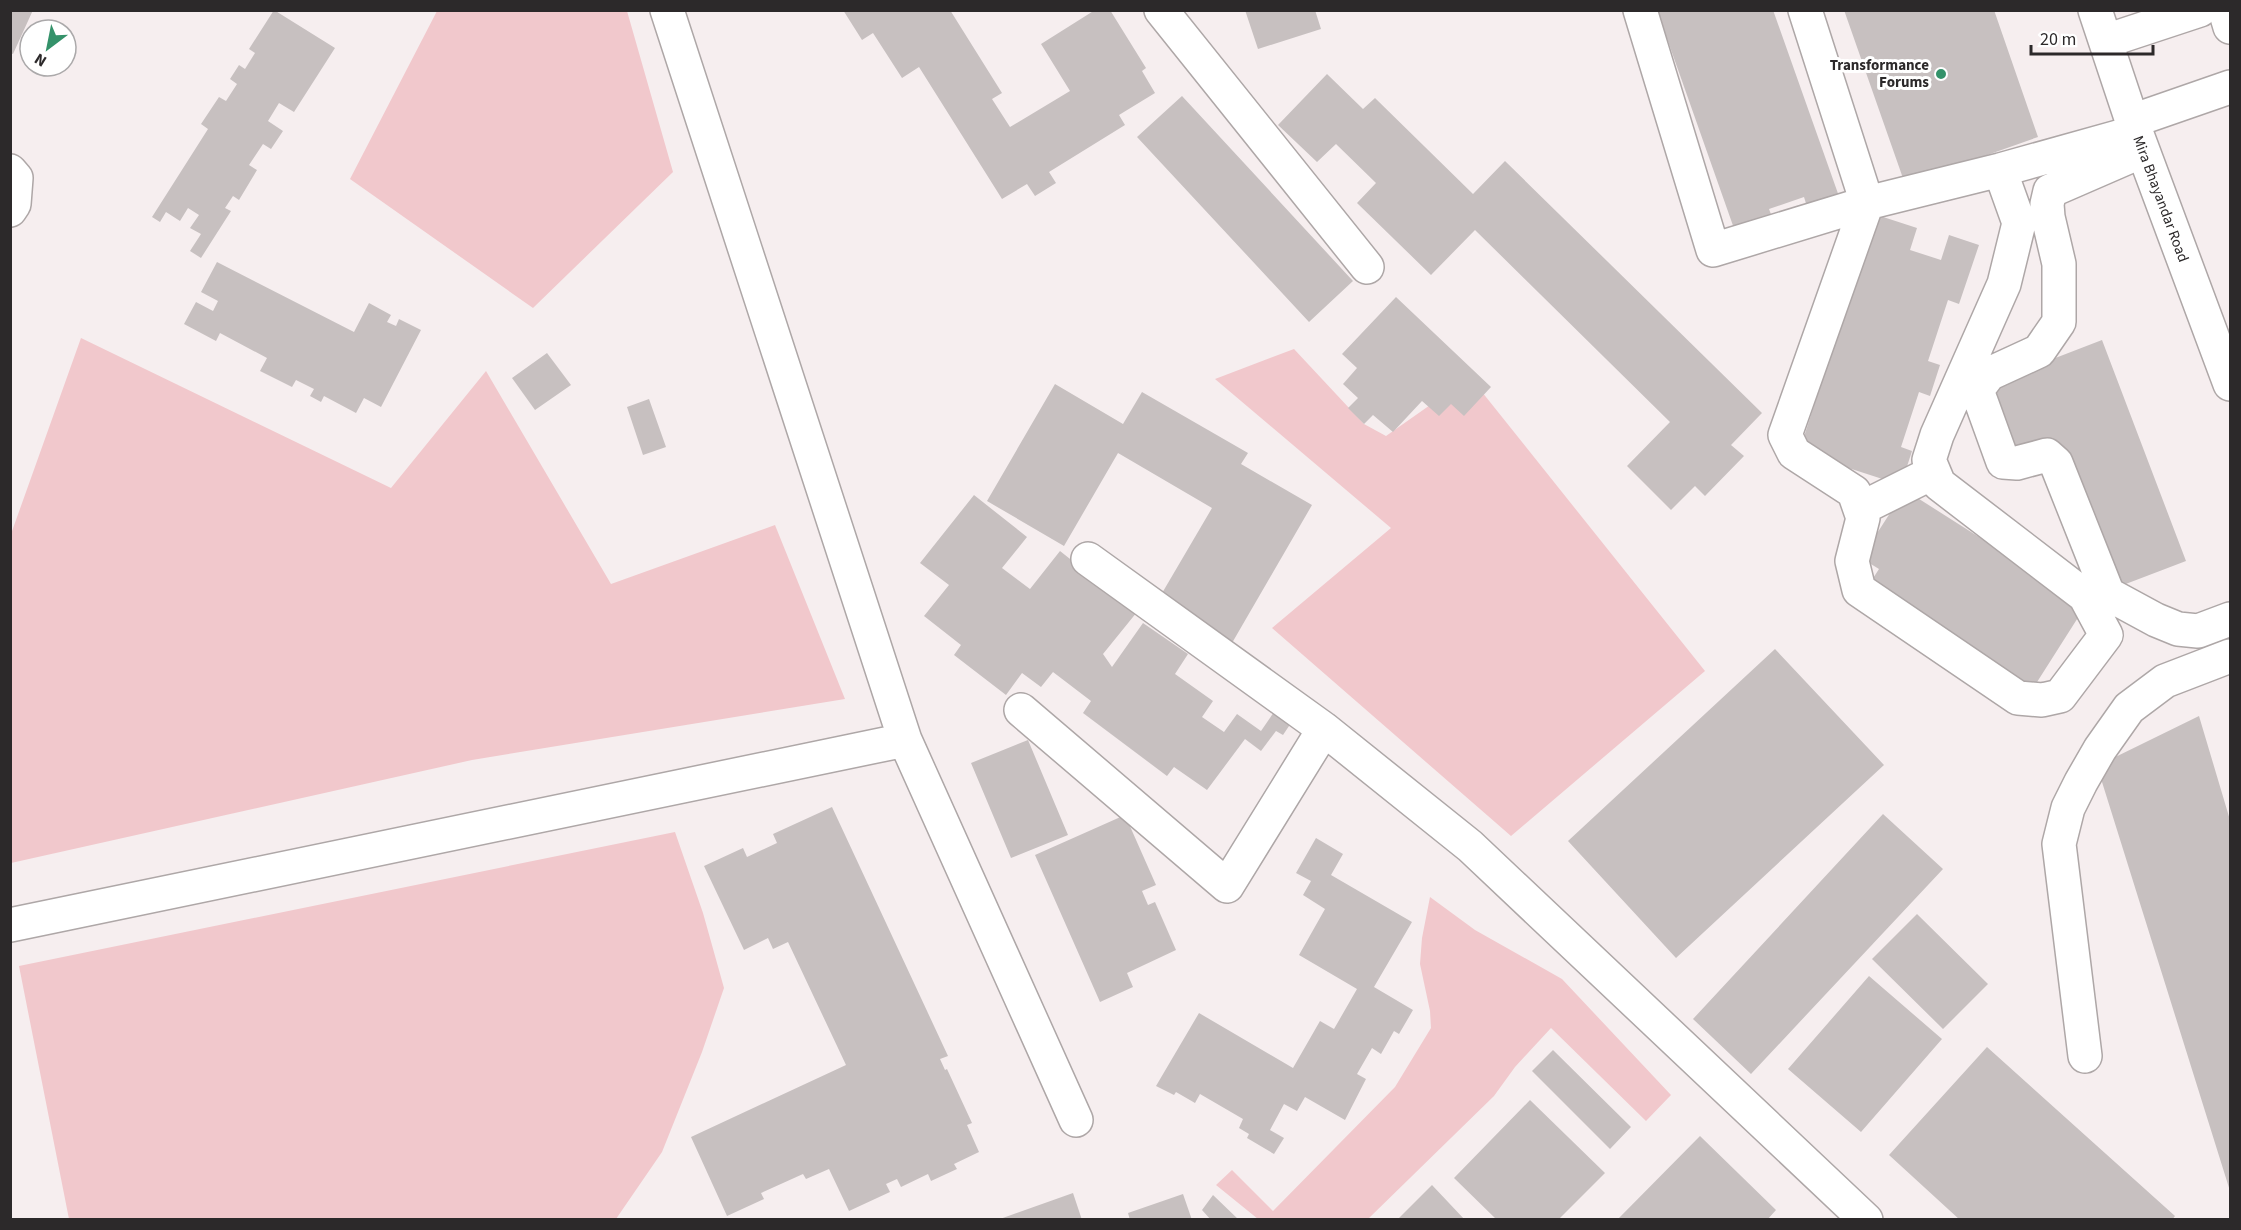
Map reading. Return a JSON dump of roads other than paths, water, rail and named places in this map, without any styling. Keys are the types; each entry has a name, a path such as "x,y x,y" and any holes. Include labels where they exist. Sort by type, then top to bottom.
{"street":[{"path":"667,10 905,740 1076,1120"},
{"path":"1161,10 1367,267"},
{"path":"1640,10 1713,250 1867,203 2137,135"},
{"path":"1805,10 1867,203 1785,435 1794,453 1854,492 1863,518 1852,561 1859,590 2018,698 2043,700 2060,696 2106,635 2085,596 1939,484 1929,460 1937,435 2004,284 2019,223 2000,170"},
{"name":"Mira Bhayandar Road","path":"2095,10 2137,135 2230,384"},
{"path":"2106,41 2200,10"},
{"path":"2225,10 2230,27"},
{"path":"2230,87 2137,135 2050,191 2047,204 2048,217 2059,264 2059,322 2039,351 1989,374 1977,390 2004,462 2016,463 2047,455 2056,463 2108,594 2178,629 2198,631 2230,619"},
{"path":"10,171 16,178 14,204 10,210"},
{"path":"2187,269 2230,327"},
{"path":"1860,509 1934,472"},
{"path":"1088,559 1324,729 1470,846 1866,1220"},
{"path":"2085,1056 2059,844 2068,808 2080,782 2100,749 2129,708 2165,681 2230,656"},
{"path":"1021,710 1227,886 1324,729"},
{"path":"10,925 905,740"}],"place":[{"name":"Transformance Forums","path":"1941,74"}]}
